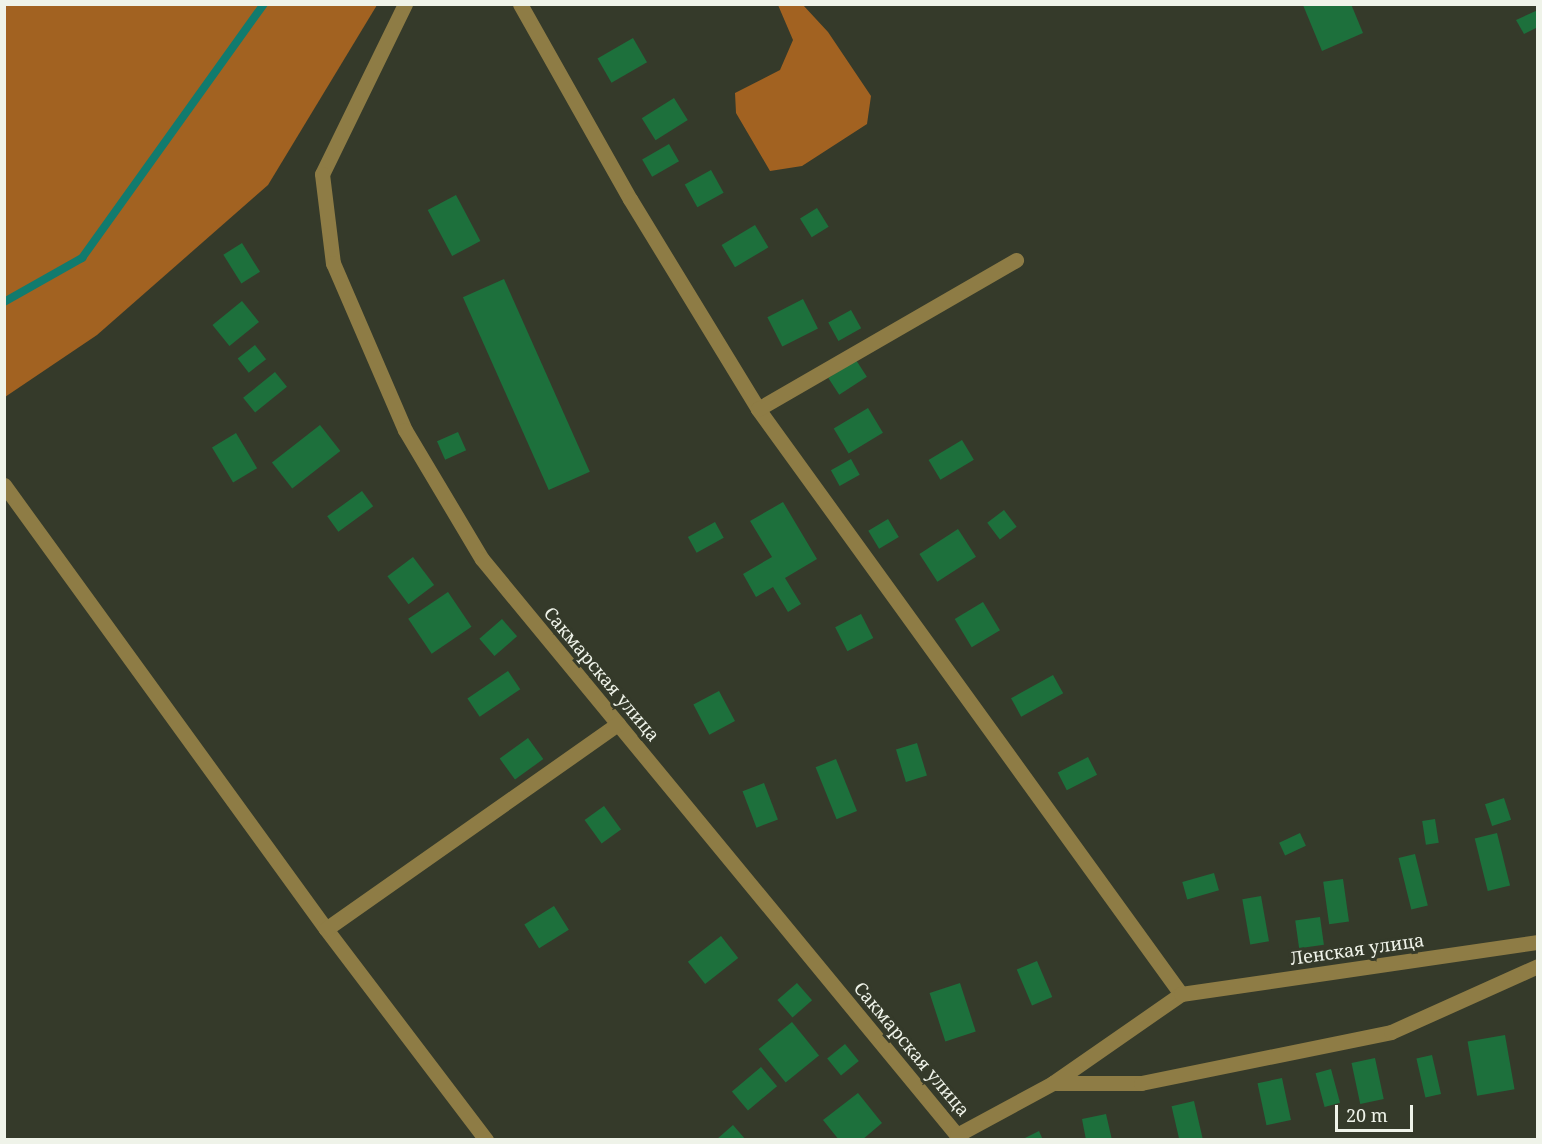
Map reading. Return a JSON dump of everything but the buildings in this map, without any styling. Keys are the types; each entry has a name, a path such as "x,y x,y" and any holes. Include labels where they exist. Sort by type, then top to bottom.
{"street":[{"name":"Сакмарская улица","path":"405,4 322,174 333,262 405,430 482,560 959,1137"},
{"path":"520,4 630,199 758,409 1181,994 1053,1083 959,1137"},
{"path":"758,409 1016,260"},
{"path":"4,485 326,929 486,1140"},
{"path":"326,929 618,724"},
{"name":"Ленская улица","path":"1181,994 1538,942"},
{"path":"1053,1083 1141,1083 1391,1032 1538,966"}],"shaded area":[{"path":"5,4 377,5 268,185 97,335 5,397"},
{"path":"778,5 803,5 828,32 871,96 867,124 802,166 770,171 736,113 735,93 780,70 793,40"}],"waterway":[{"path":"4,302 82,258 264,4"}]}
